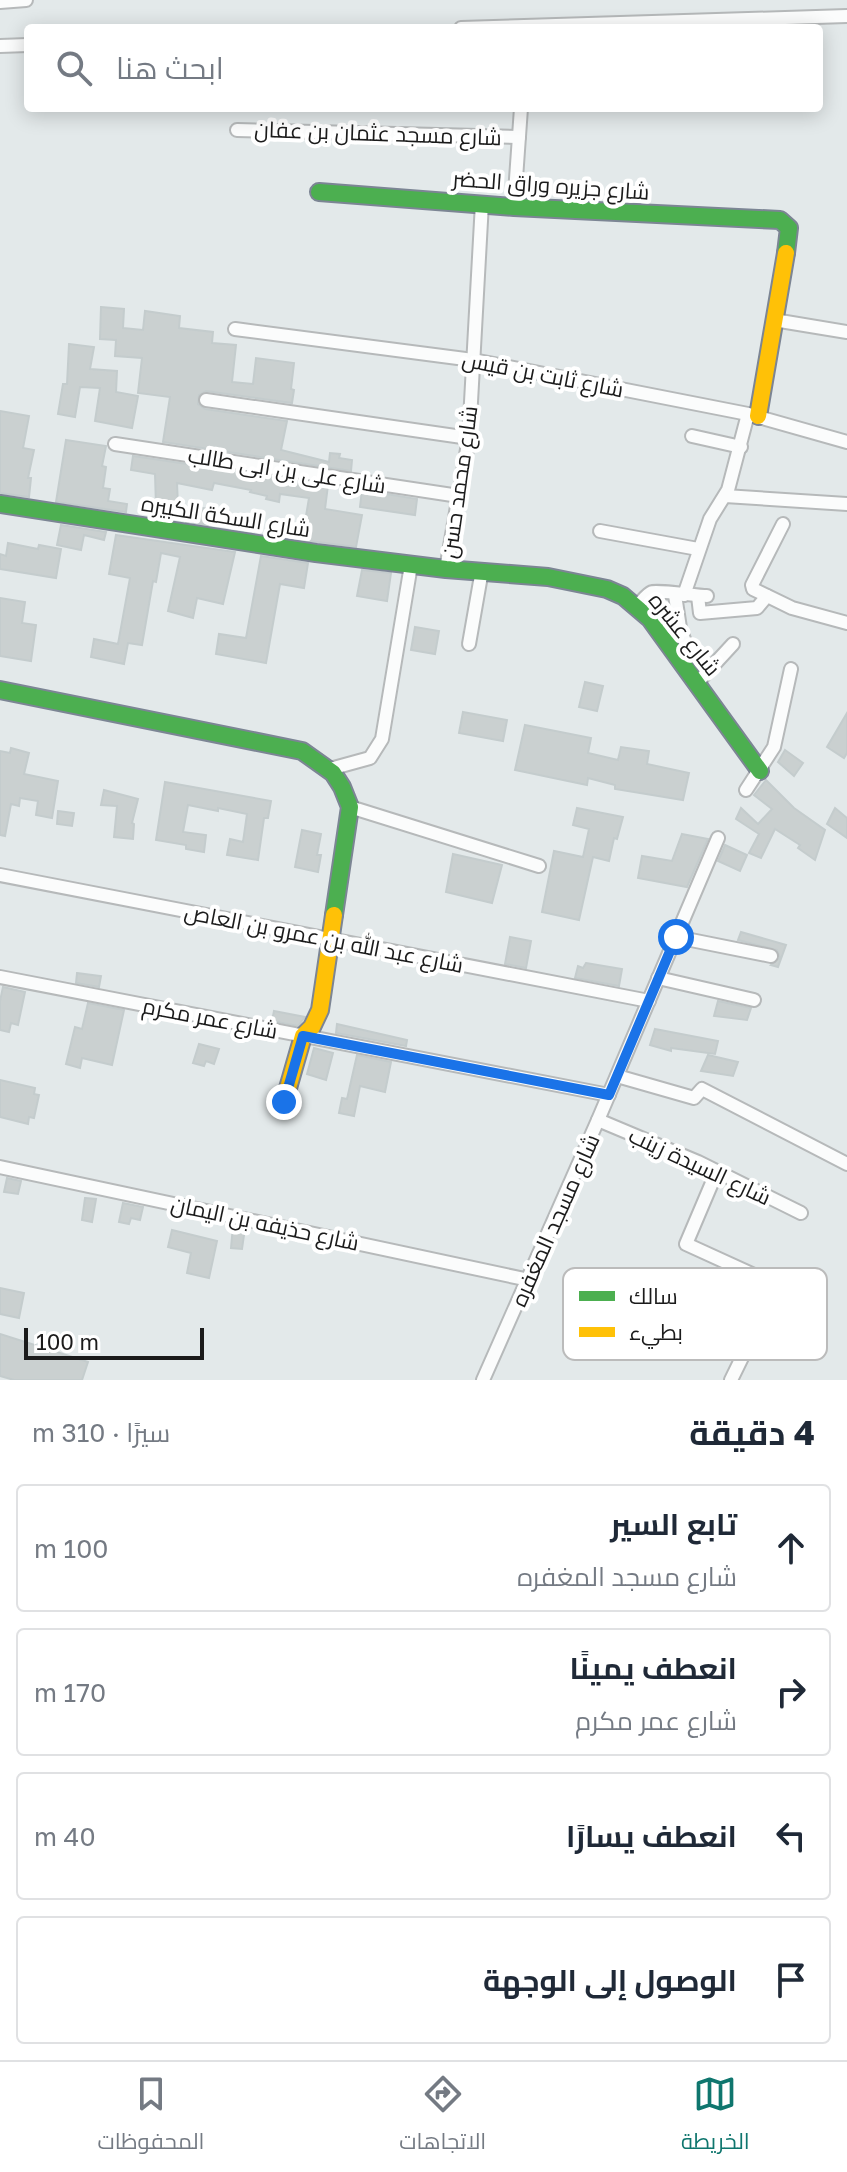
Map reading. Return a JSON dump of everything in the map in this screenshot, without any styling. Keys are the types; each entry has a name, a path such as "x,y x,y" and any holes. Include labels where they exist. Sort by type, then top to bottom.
{"street":[{"path":"0,2 26,0"},
{"path":"607,24 847,16"},
{"path":"0,46 24,45"},
{"path":"514,207 521,112"},
{"name":"شارع مسجد عثمان بن عفان","path":"237,130 519,137"},
{"name":"شارع جزيره وراق الحضر","path":"319,192 514,207 780,220 789,228 789,236 774,320"},
{"name":"شارع محمد حسن","path":"446,569 469,438 482,203"},
{"path":"690,656 680,628 679,595 710,519 725,496 753,415 774,320 847,332"},
{"name":"شارع ثابت بن قيس","path":"235,329 473,360 753,415 847,442"},
{"path":"206,400 469,438"},
{"path":"692,436 741,447"},
{"name":"شارع على بن ابى طالب","path":"115,444 459,496"},
{"path":"725,496 847,504"},
{"name":"شارع السكة الكبيره","path":"0,504 316,553 446,569"},
{"path":"783,524 752,585 753,589 805,613 847,623"},
{"path":"600,531 698,549"},
{"path":"330,769 370,758 382,739 411,565"},
{"name":"شارع عشره","path":"446,569 548,577 607,589 623,596 637,606 760,771"},
{"path":"469,644 482,570"},
{"path":"637,606 654,591 702,596 700,613 757,608 767,596"},
{"path":"697,683 733,644"},
{"path":"746,790 774,747 791,669"},
{"path":"0,690 302,751 330,769 343,784 350,807 320,1010 312,1027 303,1036 284,1102"},
{"path":"350,807 539,866"},
{"name":"شارع مسجد المغفره","path":"483,1380 529,1280 718,838"},
{"name":"شارع عبد الله بن عمرو بن العاص","path":"0,875 649,1001"},
{"path":"676,937 771,956"},
{"name":"شارع عمر مكرم","path":"0,977 609,1095"},
{"path":"658,978 754,1000"},
{"path":"617,1076 694,1098 702,1089 847,1164"},
{"name":"شارع السيدة زينب","path":"598,1120 717,1171 801,1213"},
{"name":"شارع حذيفه بن اليمان","path":"0,1167 529,1280"},
{"path":"717,1171 686,1244 739,1268"},
{"path":"731,1380 742,1360"}],"building":[{"path":"101,307 124,309 123,328 143,330 145,311 180,316 179,328 213,332 212,343 236,345 232,382 253,384 256,358 294,363 292,403 206,391 199,395 198,404 205,409 287,421 281,450 329,462 330,453 340,454 339,458 352,460 351,471 163,442 170,397 138,393 142,358 115,356 116,340 100,339"},
{"path":"69,344 94,347 90,369 117,371 116,392 138,396 132,428 95,421 100,388 80,387 75,417 58,414 63,384 67,384"},
{"path":"0,411 29,416 23,448 34,450 28,478 31,478 29,497 0,493"},
{"path":"66,440 106,446 102,466 106,467 103,488 110,489 108,501 127,504 126,512 56,502"},
{"path":"133,456 328,485 325,509 362,515 356,547 302,540 309,498 280,494 279,502 251,490 214,483 212,490 177,483 178,506 156,506 155,474 131,470"},
{"path":"362,490 417,499 415,515 360,507"},
{"path":"188,506 210,509 208,525 186,522"},
{"path":"61,525 106,532 104,540 84,535 81,550 57,545"},
{"path":"116,535 235,552 223,604 197,598 193,618 168,611 180,557 161,553 142,645 128,643 124,664 91,657 94,639 118,644 130,578 109,574"},
{"path":"8,543 38,549 39,545 61,549 56,578 0,569 0,554 6,556"},
{"path":"261,556 308,563 304,588 280,584 266,663 216,654 219,634 246,638"},
{"path":"362,570 391,573 387,601 357,596"},
{"path":"0,598 25,602 22,623 36,625 31,661 0,656"},
{"path":"415,627 439,631 435,654 411,650"},
{"path":"585,682 603,686 597,711 579,707"},
{"path":"463,712 507,720 503,741 459,733"},
{"path":"847,713 847,753 844,758 827,747"},
{"path":"525,725 591,738 588,753 618,760 621,747 649,751 647,764 689,773 683,800 615,789 615,785 588,778 587,785 515,770"},
{"path":"11,748 29,753 24,774 58,781 52,818 36,815 38,801 20,798 19,806 11,804 5,836 0,835 0,751 10,753"},
{"path":"785,750 803,763 794,776 778,762"},
{"path":"766,780 794,808 825,830 815,860 798,848 800,845 775,829 761,858 749,853 759,834 736,819 741,808 758,824 772,809 754,795"},
{"path":"165,782 271,801 268,818 264,818 258,860 227,855 230,839 243,842 247,814 218,808 218,811 188,805 183,832 206,835 204,852 186,849 186,845 156,840"},
{"path":"104,790 138,799 132,823 133,839 114,837 117,806 101,805"},
{"path":"577,808 623,817 609,861 593,857 579,920 542,912 554,851 583,857 589,829 573,825"},
{"path":"835,808 847,818 847,838 827,824"},
{"path":"58,811 74,813 72,826 57,824"},
{"path":"302,830 321,834 318,872 295,867"},
{"path":"682,834 708,839 687,887 638,878 642,856 672,861"},
{"path":"725,845 747,855 740,871 718,861"},
{"path":"453,854 502,865 492,903 446,892"},
{"path":"741,932 786,945 778,967 771,965 780,958 777,950 738,940"},
{"path":"510,937 531,941 526,968 505,964"},
{"path":"586,963 622,969 619,986 575,978 578,966 583,968"},
{"path":"77,973 101,976 99,987 76,983"},
{"path":"3,987 25,992 18,1025 11,1023 9,1032 0,1030"},
{"path":"718,1001 751,1008 747,1020 714,1016"},
{"path":"88,1003 124,1010 112,1065 82,1058 80,1068 66,1064 75,1027 82,1029"},
{"path":"274,1011 305,1017 298,1026 272,1021"},
{"path":"337,1024 407,1040 406,1046 336,1033"},
{"path":"655,1029 718,1041 715,1054 671,1048 671,1051 650,1045"},
{"path":"199,1044 219,1049 214,1064 206,1061 204,1066 193,1063"},
{"path":"314,1048 333,1053 326,1080 307,1074"},
{"path":"357,1055 391,1062 385,1092 360,1086 354,1116 339,1113 342,1098 347,1099"},
{"path":"708,1055 738,1062 733,1076 701,1071"},
{"path":"0,1080 35,1088 34,1094 39,1095 34,1118 29,1117 28,1124 0,1117"},
{"path":"7,1178 21,1181 18,1194 4,1192"},
{"path":"85,1198 96,1199 92,1222 82,1220"},
{"path":"123,1203 143,1207 140,1220 131,1218 129,1224 119,1222"},
{"path":"233,1226 245,1228 242,1249 231,1248"},
{"path":"172,1230 217,1241 209,1278 187,1273 191,1253 168,1247"},
{"path":"0,1288 24,1293 19,1318 0,1314"},
{"path":"0,1334 88,1362 82,1380 14,1380 0,1376"}],"traffic: fast":[{"path":"319,192 514,207 780,220 789,228 786,253"},
{"path":"0,504 316,553 446,569 548,577 607,589 623,596 650,619 760,771"},
{"path":"0,690 302,751 333,773 350,807 334,915"}],"traffic: slow":[{"path":"758,416 786,253"},
{"path":"284,1102 303,1036 312,1027 320,1010 334,915"}],"route":[{"path":"284,1102 303,1036 609,1095 676,937"}]}
